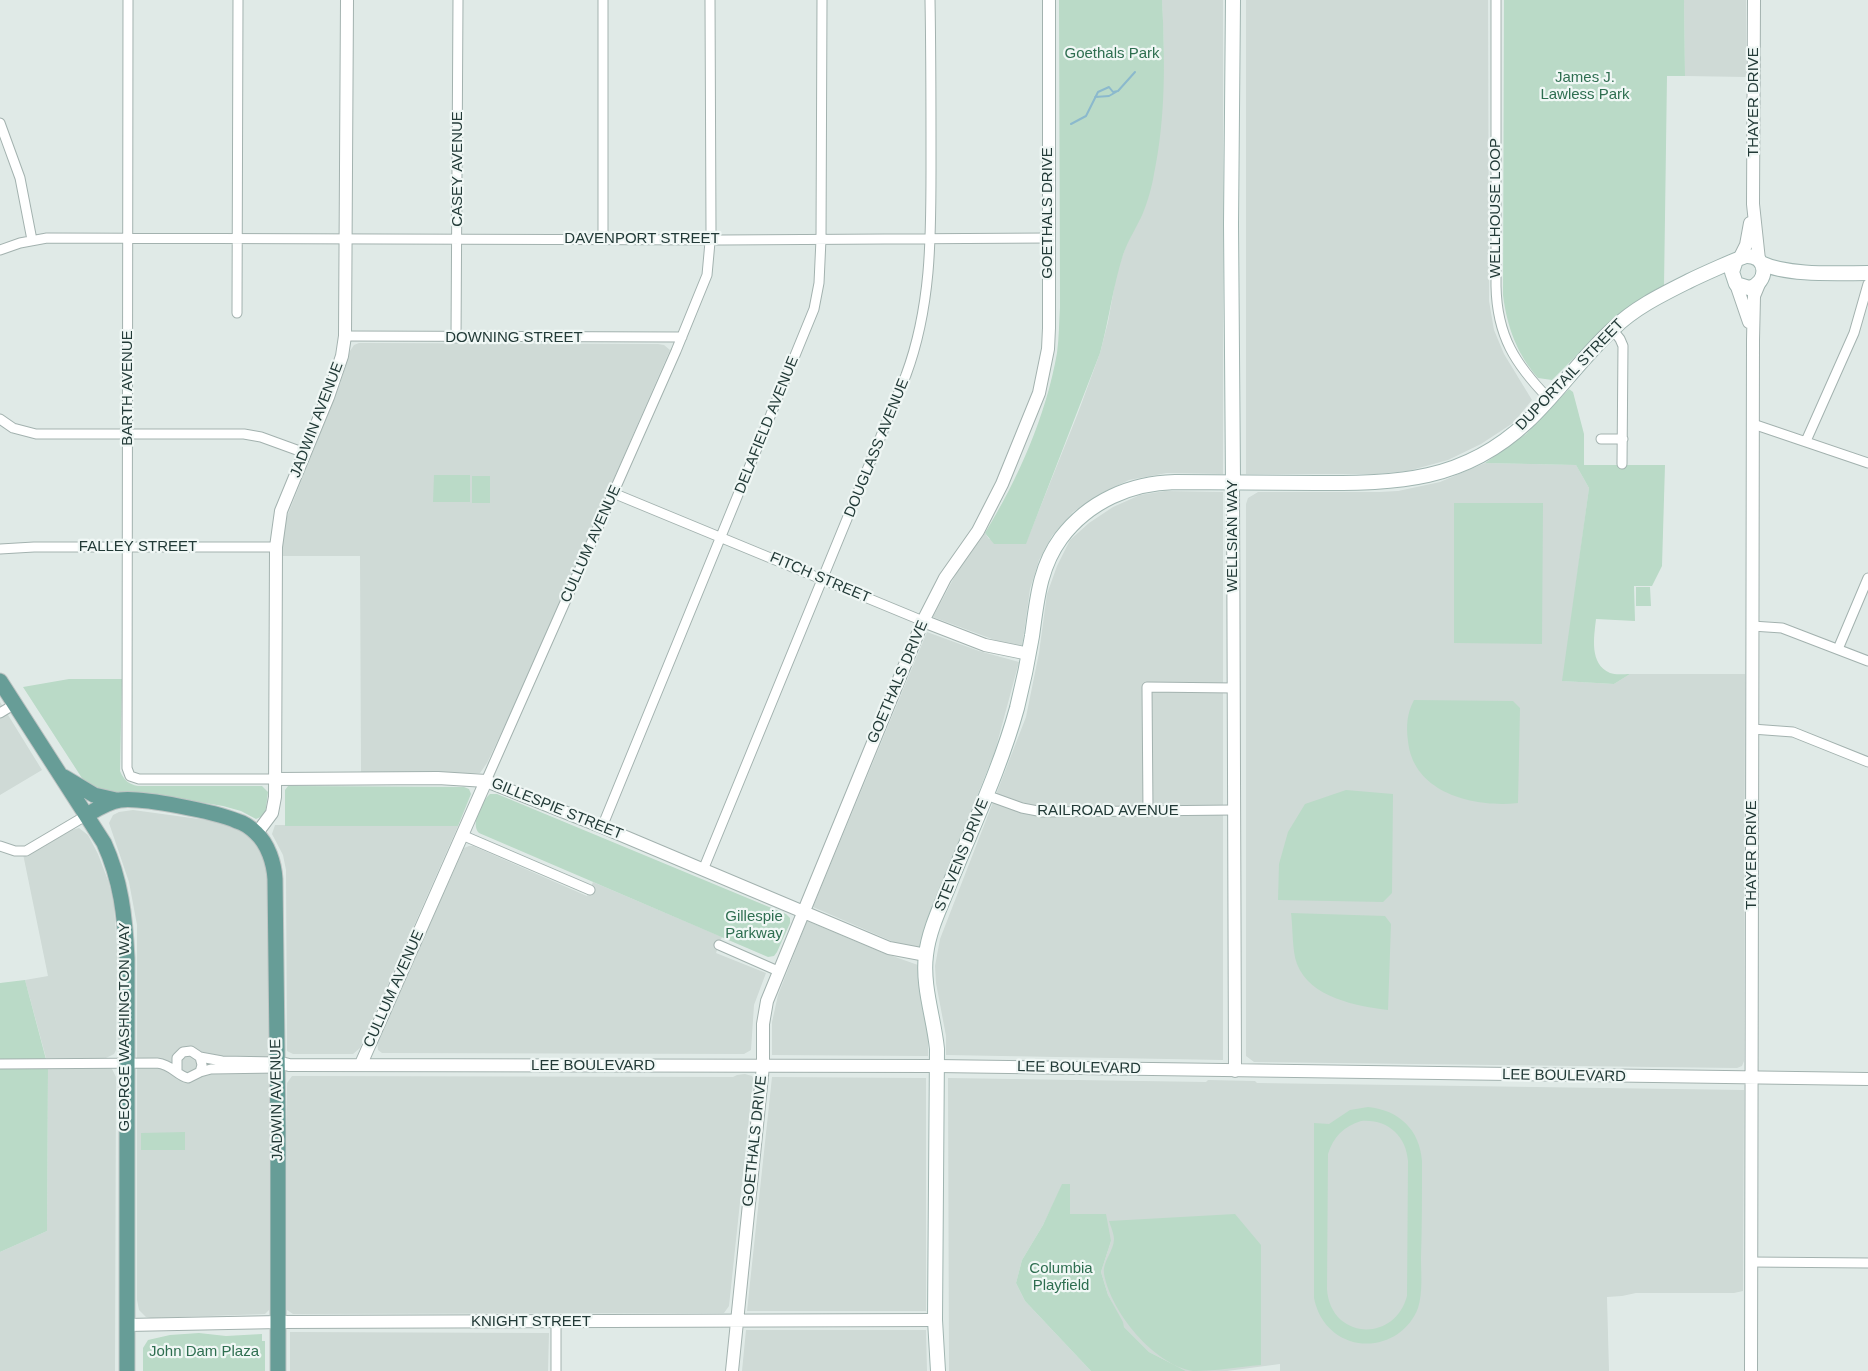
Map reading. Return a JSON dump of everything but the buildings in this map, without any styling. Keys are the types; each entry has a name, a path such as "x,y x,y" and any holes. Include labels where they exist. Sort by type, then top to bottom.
{"main road":[{"name":"WELLSIAN WAY","path":"1233,0 1231,224 1233,482"},
{"path":"1819,273 1773,268 1749,256 1738,259 1732,272 1736,283 1749,288 1780,277 1819,273 1868,273"},
{"name":"DUPORTAIL STREET","path":"1233,482 1382,483 1434,474 1467,462 1500,443 1527,422 1612,329 1636,310 1738,259"},
{"path":"1760,262 1764,275 1760,283"},
{"name":"DUPORTAIL STREET","path":"1661,296 1689,285 1712,280 1724,279 1736,283"},
{"name":"STEVENS DRIVE","path":"938,1371 935,1320 937,1066 934,1020 926,981 926,955 934,924 1011,728 1029,654 1038,586 1047,561 1068,530 1086,512 1109,497 1144,484 1233,482"},
{"name":"GEORGE WASHINGTON WAY","path":"0,681 87,815 110,856 118,879 125,918 127,1371"},
{"path":"60,773 93,795 147,801 220,815 243,823 257,833"},
{"path":"87,815 109,803 122,800"},
{"name":"JADWIN AVENUE","path":"257,833 266,846 274,875 281,1065 278,1371"}],"street":[{"name":"BARTH AVENUE","path":"128,0 127,768 130,776"},
{"path":"237,313 238,0"},
{"name":"JADWIN AVENUE","path":"257,833 273,809 276,547 281,511 332,386 342,356 345,336 347,0"},
{"name":"CASEY AVENUE","path":"456,338 458,0"},
{"path":"603,0 603,239"},
{"name":"CULLUM AVENUE","path":"361,1065 682,337 707,275 711,239 710,0"},
{"name":"DELAFIELD AVENUE","path":"602,827 814,309 819,283 821,239 822,0"},
{"name":"DOUGLASS AVENUE","path":"703,870 913,356 927,289 931,239 930,0"},
{"name":"GOETHALS DRIVE","path":"732,1371 763,1066 764,1013 778,971 923,621 945,578 986,519 1039,393 1047,349 1049,0"},
{"name":"WELLHOUSE LOOP","path":"1496,0 1498,314 1504,336 1515,358 1528,377 1549,399"},
{"name":"THAYER DRIVE","path":"1754,0 1753,204 1760,262"},
{"path":"0,123 20,178 32,240"},
{"name":"THAYER DRIVE","path":"1738,259 1746,245 1753,204"},
{"name":"DAVENPORT STREET","path":"0,250 47,238 1048,238"},
{"name":"THAYER DRIVE","path":"1736,283 1753,339"},
{"name":"THAYER DRIVE","path":"1751,1371 1753,339 1754,296 1760,283"},
{"path":"1806,441 1854,333 1868,284"},
{"path":"1612,329 1623,346 1622,464"},
{"name":"DOWNING STREET","path":"345,336 682,337"},
{"path":"0,419 13,428 36,434 252,435 304,453"},
{"path":"1753,424 1868,463"},
{"path":"1601,439 1623,440"},
{"name":"WELLSIAN WAY","path":"1233,482 1235,1071"},
{"name":"FITCH STREET","path":"613,493 985,645 1029,654"},
{"name":"FALLEY STREET","path":"0,549 276,547"},
{"path":"1838,649 1868,578"},
{"path":"1752,626 1782,628 1868,661"},
{"path":"1148,812 1147,687 1234,688"},
{"path":"0,713 15,704"},
{"path":"1752,729 1793,732 1868,762"},
{"name":"GILLESPIE STREET","path":"130,776 139,779 438,778 486,781 602,827 890,948 926,955"},
{"name":"RAILROAD AVENUE","path":"986,795 1022,808 1043,812 1233,810"},
{"path":"0,846 15,851 26,851 87,815"},
{"path":"462,835 590,890"},
{"path":"719,945 778,971"},
{"name":"LEE BOULEVARD","path":"177,1071 177,1058 183,1052 191,1051 200,1057 222,1062 281,1065 937,1066 1868,1079"},
{"path":"200,1057 202,1065 200,1072"},
{"name":"LEE BOULEVARD","path":"0,1064 162,1064 188,1078 211,1069 281,1065"},
{"path":"1751,1262 1868,1263"},
{"name":"KNIGHT STREET","path":"127,1325 279,1322 935,1320"},
{"path":"556,1322 556,1371"}],"shaded area":[{"path":"1162,0 1223,0 1223,474 1167,473 1129,480 1100,494 1073,512 1052,536 1039,560 1030,589 1022,647 1008,645 933,617 958,570 985,533 989,539 1026,543 1078,413 1100,353 1117,272 1127,243 1143,212 1158,147 1164,50"},
{"path":"1246,0 1488,0 1489,301 1494,330 1504,354 1532,400 1513,423 1481,444 1448,460 1408,471 1377,474 1246,474"},
{"path":"1684,0 1746,0 1746,77 1685,76"},
{"path":"359,343 658,344 670,350 522,689 480,773 361,772 360,556 283,556 286,519 340,384 350,351 354,345"},
{"path":"1485,463 1576,465 1589,488 1563,681 1614,684 1630,674 1745,674 1744,1061 1742,1066 1737,1068 1254,1062 1246,1056 1246,504 1248,498 1258,492 1398,491 1440,482"},
{"path":"1165,491 1223,492 1223,1060 946,1055 946,1036 935,966 940,939 1026,717 1039,653 1047,594 1057,566 1070,540 1089,523 1113,507 1140,495"},
{"path":"927,632 979,651 1019,662 995,751 924,930 920,949 896,943 813,907"},
{"path":"0,702 42,770 0,795"},
{"path":"133,810 221,822 244,831 260,847 267,866 269,888 269,1310 265,1314 151,1318 146,1317 139,1310 137,1300 137,925 129,882 109,823 113,815"},
{"path":"275,825 458,826 360,1048 353,1054 293,1054 287,1051 286,870 283,855 272,834"},
{"path":"79,828 88,835 98,854 109,883 114,906 117,949 116,1050 114,1054 106,1058 46,1058 25,980 48,976 23,854 39,849"},
{"path":"469,846 587,896 593,882 722,937 716,953 766,973 754,1005 751,1050 744,1054 382,1053 378,1050 377,1042 464,848"},
{"path":"807,921 918,965 919,989 928,1038 928,1056 772,1055 772,1022 778,995"},
{"path":"48,1067 108,1068 112,1069 116,1077 115,1371 0,1371 0,1252 47,1231"},
{"path":"745,1074 752,1076 756,1085 752,1089 729,1306 724,1313 293,1314 287,1310 287,1083 292,1076 733,1077"},
{"path":"772,1077 926,1078 926,1311 747,1311"},
{"path":"948,1078 1206,1082 1208,1080 1255,1081 1257,1083 1744,1090 1743,1291 1734,1293 1636,1293 1607,1297 1609,1371 1280,1371 1280,1364 1227,1371 1186,1371 1149,1352 1124,1327 1108,1295 1101,1272 1111,1241 1070,1214 1069,1184 1060,1190 1022,1260 1016,1283 1025,1301 1091,1371 949,1371"},
{"path":"746,1330 926,1330 927,1371 742,1371"},
{"path":"290,1332 549,1333 548,1371 290,1371"}],"green space":[{"name":"Goethals Park","path":"1059,0 1162,0 1164,65 1161,131 1150,194 1123,255 1100,353 1026,544 994,544 985,533 1009,491 1029,446 1046,400 1057,353 1060,307"},
{"name":"James J. Lawless Park","path":"1504,0 1684,0 1685,76 1667,76 1664,287 1639,300 1616,316 1552,380 1538,378 1524,359 1510,329 1503,295"},
{"path":"1569,389 1573,392 1584,434 1584,465 1665,465 1662,566 1652,586 1634,586 1635,621 1596,619 1594,649 1599,663 1610,673 1630,674 1614,684 1562,681 1589,488 1576,465 1485,463 1526,434"},
{"path":"434,475 470,475 470,502 433,502"},
{"path":"472,476 490,476 490,503 472,503"},
{"path":"1454,503 1543,503 1542,644 1454,643"},
{"path":"1636,587 1650,587 1651,606 1636,606"},
{"path":"69,679 122,679 120,771 129,783 138,786 262,786 268,792 265,815 256,819 241,811 223,806 143,793 106,795 89,789 23,687"},
{"path":"1414,700 1513,701 1520,708 1518,803 1483,803 1448,793 1433,785 1412,759 1407,725"},
{"path":"288,786 464,787 469,789 471,794 458,826 285,826 285,790"},
{"path":"1346,790 1393,794 1392,893 1383,902 1278,900 1279,864 1288,832 1305,804"},
{"name":"Gillespie Parkway","path":"490,794 497,794 786,914 790,918 790,923 777,952 774,956 768,957 479,833 476,819"},
{"path":"1291,913 1385,916 1391,924 1388,1010 1349,1003 1336,998 1312,985 1303,976 1295,959"},
{"path":"25,980 48,1067 47,1231 0,1252 0,983"},
{"path":"1368,1107 1389,1112 1398,1117 1412,1131 1417,1140 1422,1161 1421,1296 1418,1308 1407,1326 1391,1338 1381,1342 1361,1343 1350,1341 1336,1334 1322,1319 1314,1298 1314,1123 1329,1124 1350,1110","holes":["1361,1121 1370,1121 1394,1130 1403,1144 1408,1161 1407,1296 1400,1312 1389,1322 1377,1328 1363,1329 1350,1326 1339,1318 1331,1306 1327,1289 1328,1154 1336,1137 1344,1129"]},
{"path":"185,1132 185,1150 141,1150 141,1133"},
{"name":"Columbia Playfield","path":"1062,1184 1070,1184 1070,1214 1106,1214 1111,1241 1101,1272 1108,1295 1124,1327 1149,1352 1186,1371 1091,1371 1025,1301 1016,1283 1022,1260 1043,1225"},
{"path":"1235,1214 1261,1245 1261,1365 1193,1371 1163,1358 1149,1347 1136,1334 1115,1304 1104,1274 1114,1239 1109,1221"},
{"name":"John Dam Plaza","path":"199,1333 226,1336 262,1334 262,1341 265,1341 265,1371 143,1371 143,1348 148,1340 170,1335"}],"waterway":[{"path":"1071,124 1086,116 1098,92 1109,87 1113,92 1118,91 1135,72"},
{"path":"1095,97 1109,96 1116,92"}]}
